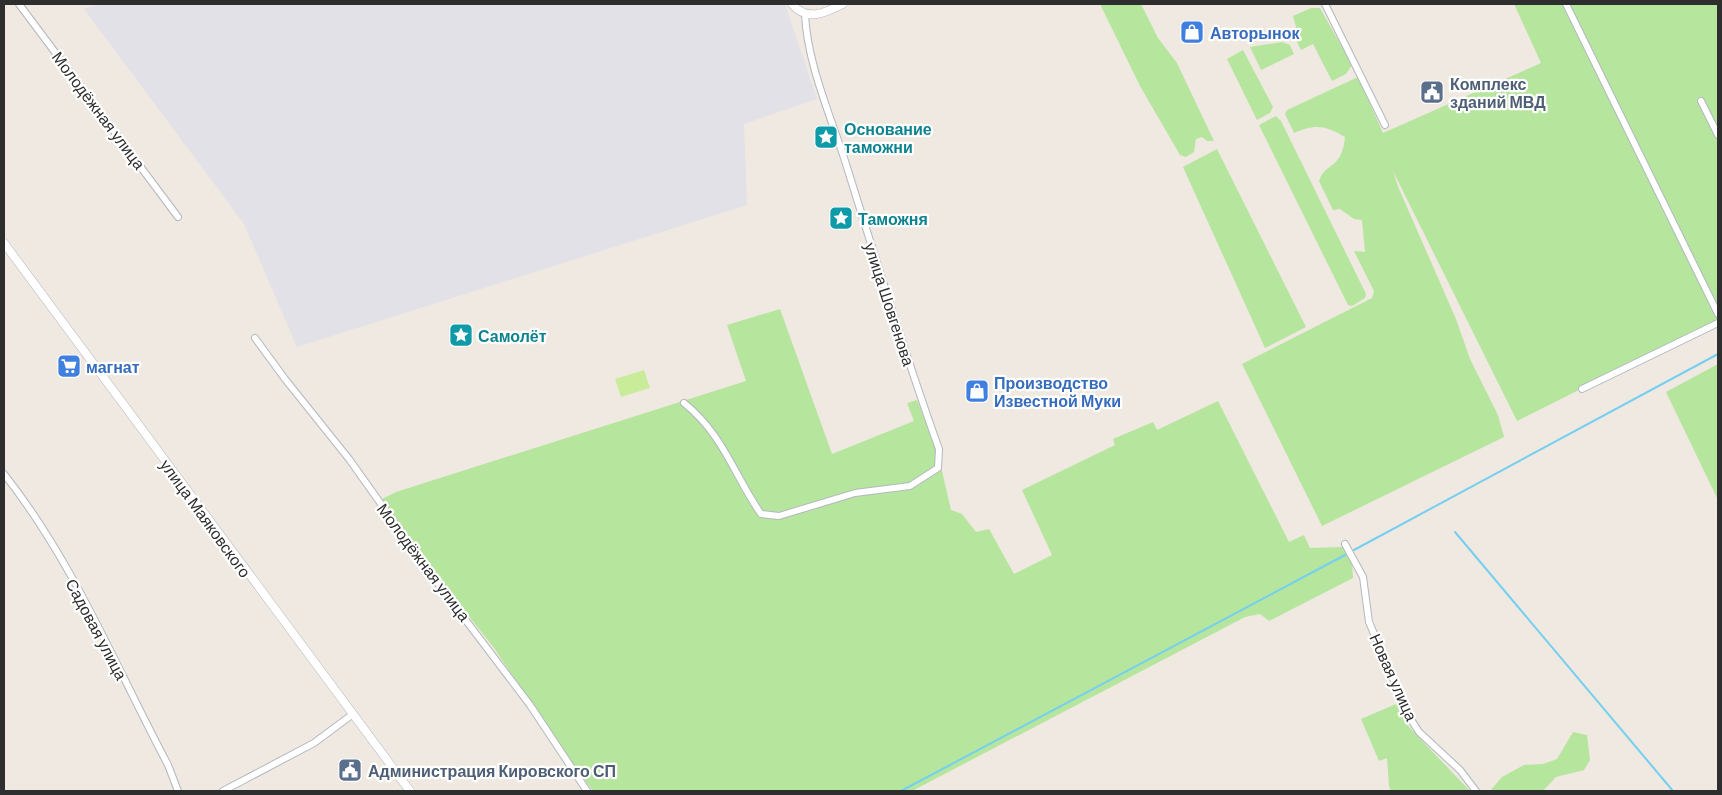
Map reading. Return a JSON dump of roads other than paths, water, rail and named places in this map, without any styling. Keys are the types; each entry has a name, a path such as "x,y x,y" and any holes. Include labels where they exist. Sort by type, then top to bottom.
{"street":[{"name":"Молодёжная улица","path":"19,4 178,217"},
{"path":"792,4 798,11 808,15 825,13 843,4"},
{"path":"1325,4 1385,125"},
{"path":"1566,4 1718,314"},
{"name":"улица Шовгенова","path":"684,403 697,413 721,443 742,485 761,514 779,516 855,493 910,486 938,468 939,449 896,325 806,37 808,15"},
{"path":"1701,101 1718,135"},
{"name":"улица Маяковского","path":"4,243 410,791"},
{"path":"1582,389 1718,323"},
{"name":"Молодёжная улица","path":"255,338 333,439 433,577 530,705 587,791"},
{"name":"Садовая улица","path":"4,474 36,518 86,605 168,764 178,791"},
{"name":"Новая улица","path":"1345,544 1363,577 1370,622 1410,718 1419,732 1460,770 1476,791"},
{"path":"223,791 314,743 353,714"}],"waterway":[{"path":"1354,550 1718,354"},
{"path":"1455,532 1673,791"},
{"path":"901,791 1345,555"}],"place":[{"name":"Авторынок","path":"1192,32"},
{"name":"Комплекс зданий МВД","path":"1432,92"},
{"name":"Основание таможни","path":"826,137"},
{"name":"Таможня","path":"841,218"},
{"name":"Самолёт","path":"461,335"},
{"name":"магнат","path":"69,366"},
{"name":"Производство Известной Муки","path":"977,391"},
{"name":"Администрация Кировского СП","path":"350,770"}]}
